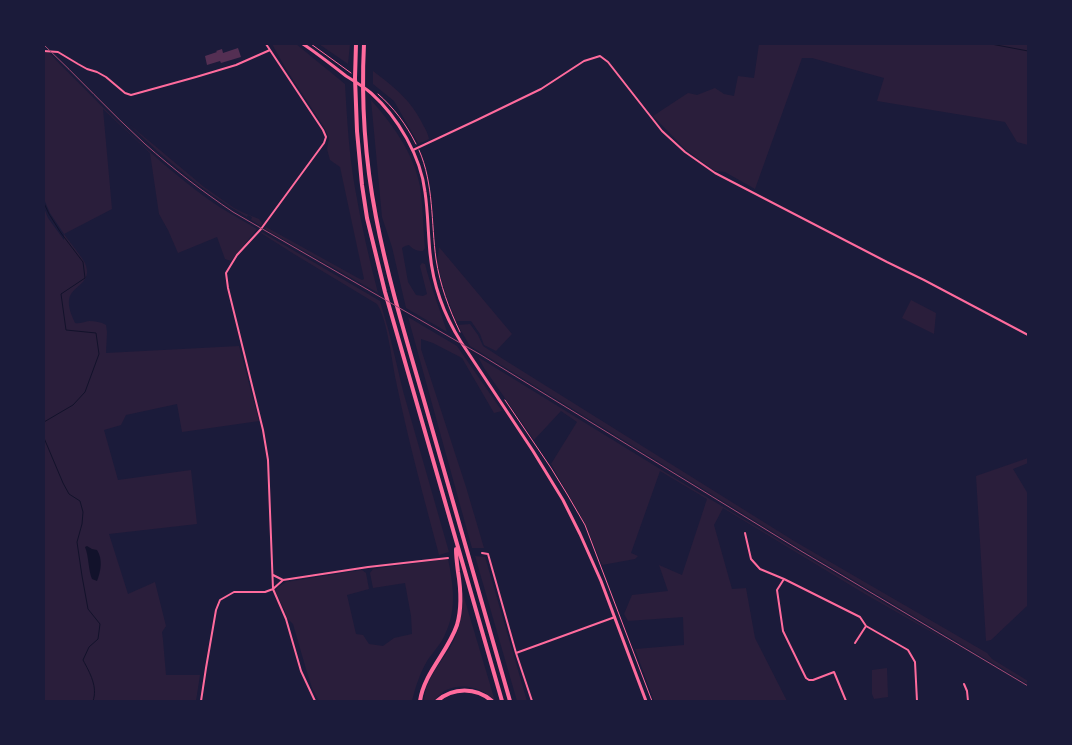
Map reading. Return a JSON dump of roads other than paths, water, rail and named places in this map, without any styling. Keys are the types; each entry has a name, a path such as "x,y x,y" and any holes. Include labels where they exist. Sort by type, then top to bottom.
{"highway":[{"path":"356,44 356,103 359,160 367,218 385,292 502,701"},
{"path":"364,44 363,102 367,158 382,246 395,298 510,701"},
{"path":"420,701 425,683 453,635 458,618 461,594 456,558 457,544"},
{"path":"437,701 457,690 478,692 492,701"}],"main road":[{"path":"303,44 371,93 399,126 413,150 425,190 430,255 443,307 454,331 563,500 594,565 646,701"}],"street":[{"path":"266,44 326,137 324,143 284,198 261,229 237,255 226,273 263,430 268,460 273,589 286,619 302,671 315,701"},
{"path":"44,51 58,52 87,69 106,77 125,93 131,95 236,65 270,50"},
{"path":"413,150 541,89 584,61 600,56 608,62 662,131 685,152 715,173 1028,335"},
{"path":"745,533 751,559 760,568 860,617 866,626 908,650 915,662 917,701"},
{"path":"482,553 488,554 516,653 532,701"},
{"path":"202,701 214,619 220,600 234,592 265,592 273,589 283,580 368,567 448,558"},
{"path":"273,575 283,580"},
{"path":"784,579 778,590 783,631 806,678 813,680 834,672 846,701"},
{"path":"516,653 615,617"},
{"path":"855,643 866,626"},
{"path":"964,684 967,690 968,701"}],"waterway":[{"path":"991,44 1028,51"},
{"path":"44,203 61,233 83,262 85,278 61,294 66,330 96,333 99,354 85,392 73,405 44,422"},
{"path":"44,438 63,483 69,494 80,501 83,512 77,542 82,576 88,609 100,624 98,639 89,647 83,660 94,685 93,701"}],"railway":[{"path":"44,45 145,144 188,180 233,212 481,355 801,551 1028,686"}]}
